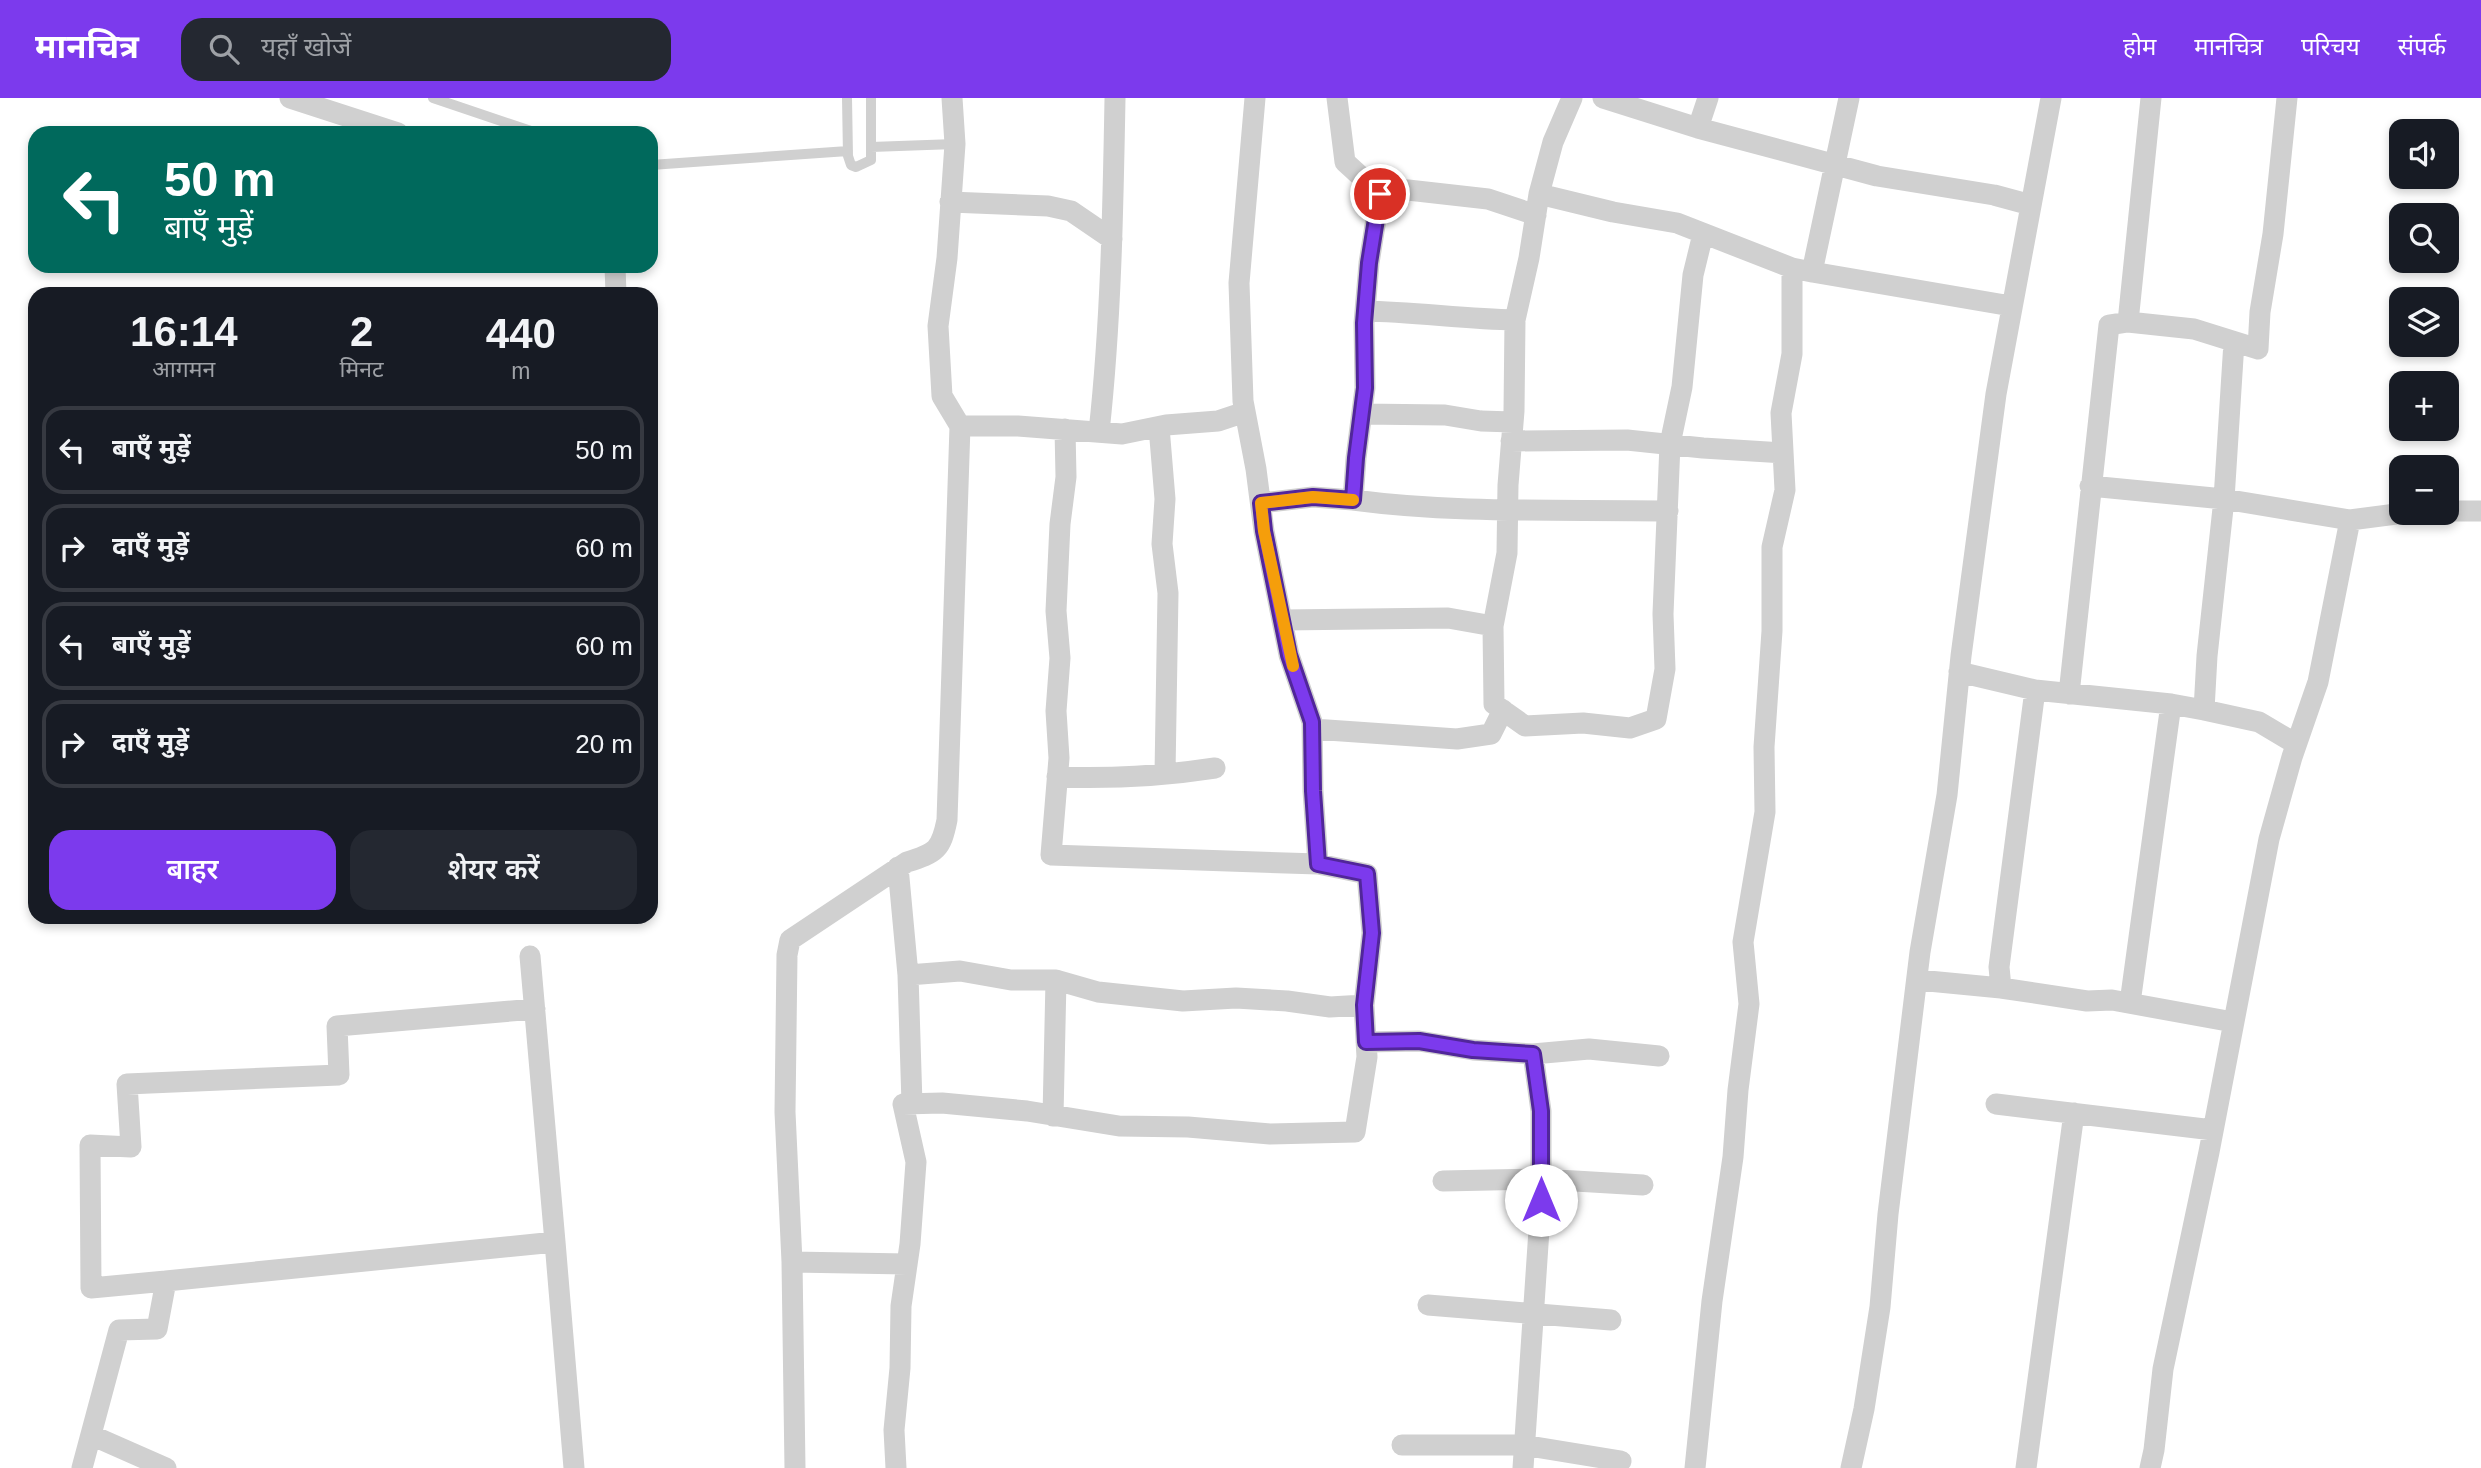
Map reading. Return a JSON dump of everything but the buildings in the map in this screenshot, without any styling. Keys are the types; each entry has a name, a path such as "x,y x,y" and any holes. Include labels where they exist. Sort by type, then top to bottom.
{"street":[{"path":"290,98 376,126"},
{"path":"795,1468 792,1262 785,1112 787,955 790,940 898,867 928,855 943,841 947,820 960,426 943,396 938,326 947,258 955,144 952,98"},
{"path":"1099,432 1112,239 1115,98 1109,98"},
{"path":"1255,98 1240,283 1240,344 1245,412 1264,531 1289,655 1312,722 1318,864"},
{"path":"1337,98 1345,162 1380,194"},
{"path":"1572,98 1553,142 1537,205 1529,258 1515,320 1507,553 1493,626 1494,704 1525,726 1583,723 1630,729 1656,719 1665,669 1663,614 1670,444 1682,387 1693,275 1703,234"},
{"path":"1603,98 1698,128 1877,176 1994,195 2031,205"},
{"path":"1698,128 1708,98"},
{"path":"1695,1468 1712,1301 1733,1157 1749,1004 1743,942 1765,812 1764,747 1772,631 1772,547 1785,490 1781,413 1792,354 1802,270 1834,165 1849,98"},
{"path":"1851,1468 1864,1409 1880,1307 1895,1153 1917,980 1947,794 1959,672 1996,394 2051,98"},
{"path":"2128,322 2151,98"},
{"path":"2069,694 2109,325 2128,322 2194,330 2258,349 2260,312 2273,234 2287,98"},
{"path":"1380,194 1408,190 1613,212 1677,223 1802,270 2011,306"},
{"path":"1353,500 1365,388 1365,312 1369,263 1380,194"},
{"path":"950,202 1071,211 1112,239"},
{"path":"1365,312 1407,312 1445,318 1515,320"},
{"path":"2204,710 2207,656 2224,499 2234,342"},
{"path":"960,426 1018,426 1122,435 1159,426 1217,421 1245,412"},
{"path":"1362,414 1445,415 1481,421 1512,431 1783,453"},
{"path":"1159,426 1165,499 1162,544 1168,593 1165,774"},
{"path":"896,1468 894,1430 900,1367 901,1306 916,1161 903,1104 942,1103 1053,1115 1119,1126 1188,1127 1270,1134 1355,1132 1367,1057 1364,1005 1372,933 1367,874 1318,864 1051,855 1059,758 1056,711 1060,658 1056,599 1060,524 1066,477 1065,429"},
{"path":"2090,486 2224,499 2350,520 2389,515"},
{"path":"1261,503 1313,497 1412,508 1668,511"},
{"path":"2459,511 2481,511"},
{"path":"2150,1468 2162,1369 2213,1130 2269,839 2296,744 2318,682 2350,520"},
{"path":"1283,620 1448,618 1493,626"},
{"path":"1959,672 2035,690 2204,710 2259,722 2296,744"},
{"path":"2001,988 1999,967 2035,690"},
{"path":"2130,1003 2171,704"},
{"path":"1313,729 1457,738 1491,734 1503,710"},
{"path":"1057,777 1092,779 1215,768"},
{"path":"898,867 908,975 912,1104"},
{"path":"530,956 574,1468"},
{"path":"908,975 960,971 1011,980 1056,980 1098,992 1183,1000 1236,998 1329,1007 1364,1005"},
{"path":"1053,1115 1056,980"},
{"path":"1917,980 2001,988 2087,1001 2112,1000 2233,1022"},
{"path":"535,1009 337,1026 339,1075 127,1084 131,1147 90,1145 91,1289 555,1242"},
{"path":"1366,1042 1419,1041 1473,1050 1533,1054 1589,1049 1659,1056"},
{"path":"1523,1468 1541,1179 1541,1111 1533,1054"},
{"path":"1996,1104 2213,1130"},
{"path":"2026,1468 2074,1114"},
{"path":"1443,1181 1541,1179 1643,1185"},
{"path":"792,1262 907,1264"},
{"path":"82,1468 119,1330 157,1329 166,1281"},
{"path":"1428,1305 1611,1320"},
{"path":"90,1435 166,1468"},
{"path":"1402,1446 1523,1445 1621,1461"}],"lane":[{"path":"433,98 516,126"},
{"path":"847,98 848,151 850,164 856,167 872,160 871,98"},
{"path":"871,147 955,144"},
{"path":"658,165 848,151"}],"slow traffic":[{"path":"1293,666 1264,531 1261,503 1313,497 1353,500"}],"route":[{"path":"1380,194 1369,263 1364,323 1365,388 1353,500 1313,497 1261,503 1264,531 1289,655 1312,722 1318,864 1367,874 1372,933 1364,1005 1366,1042 1419,1041 1473,1050 1533,1054 1541,1111 1541,1200"}]}
